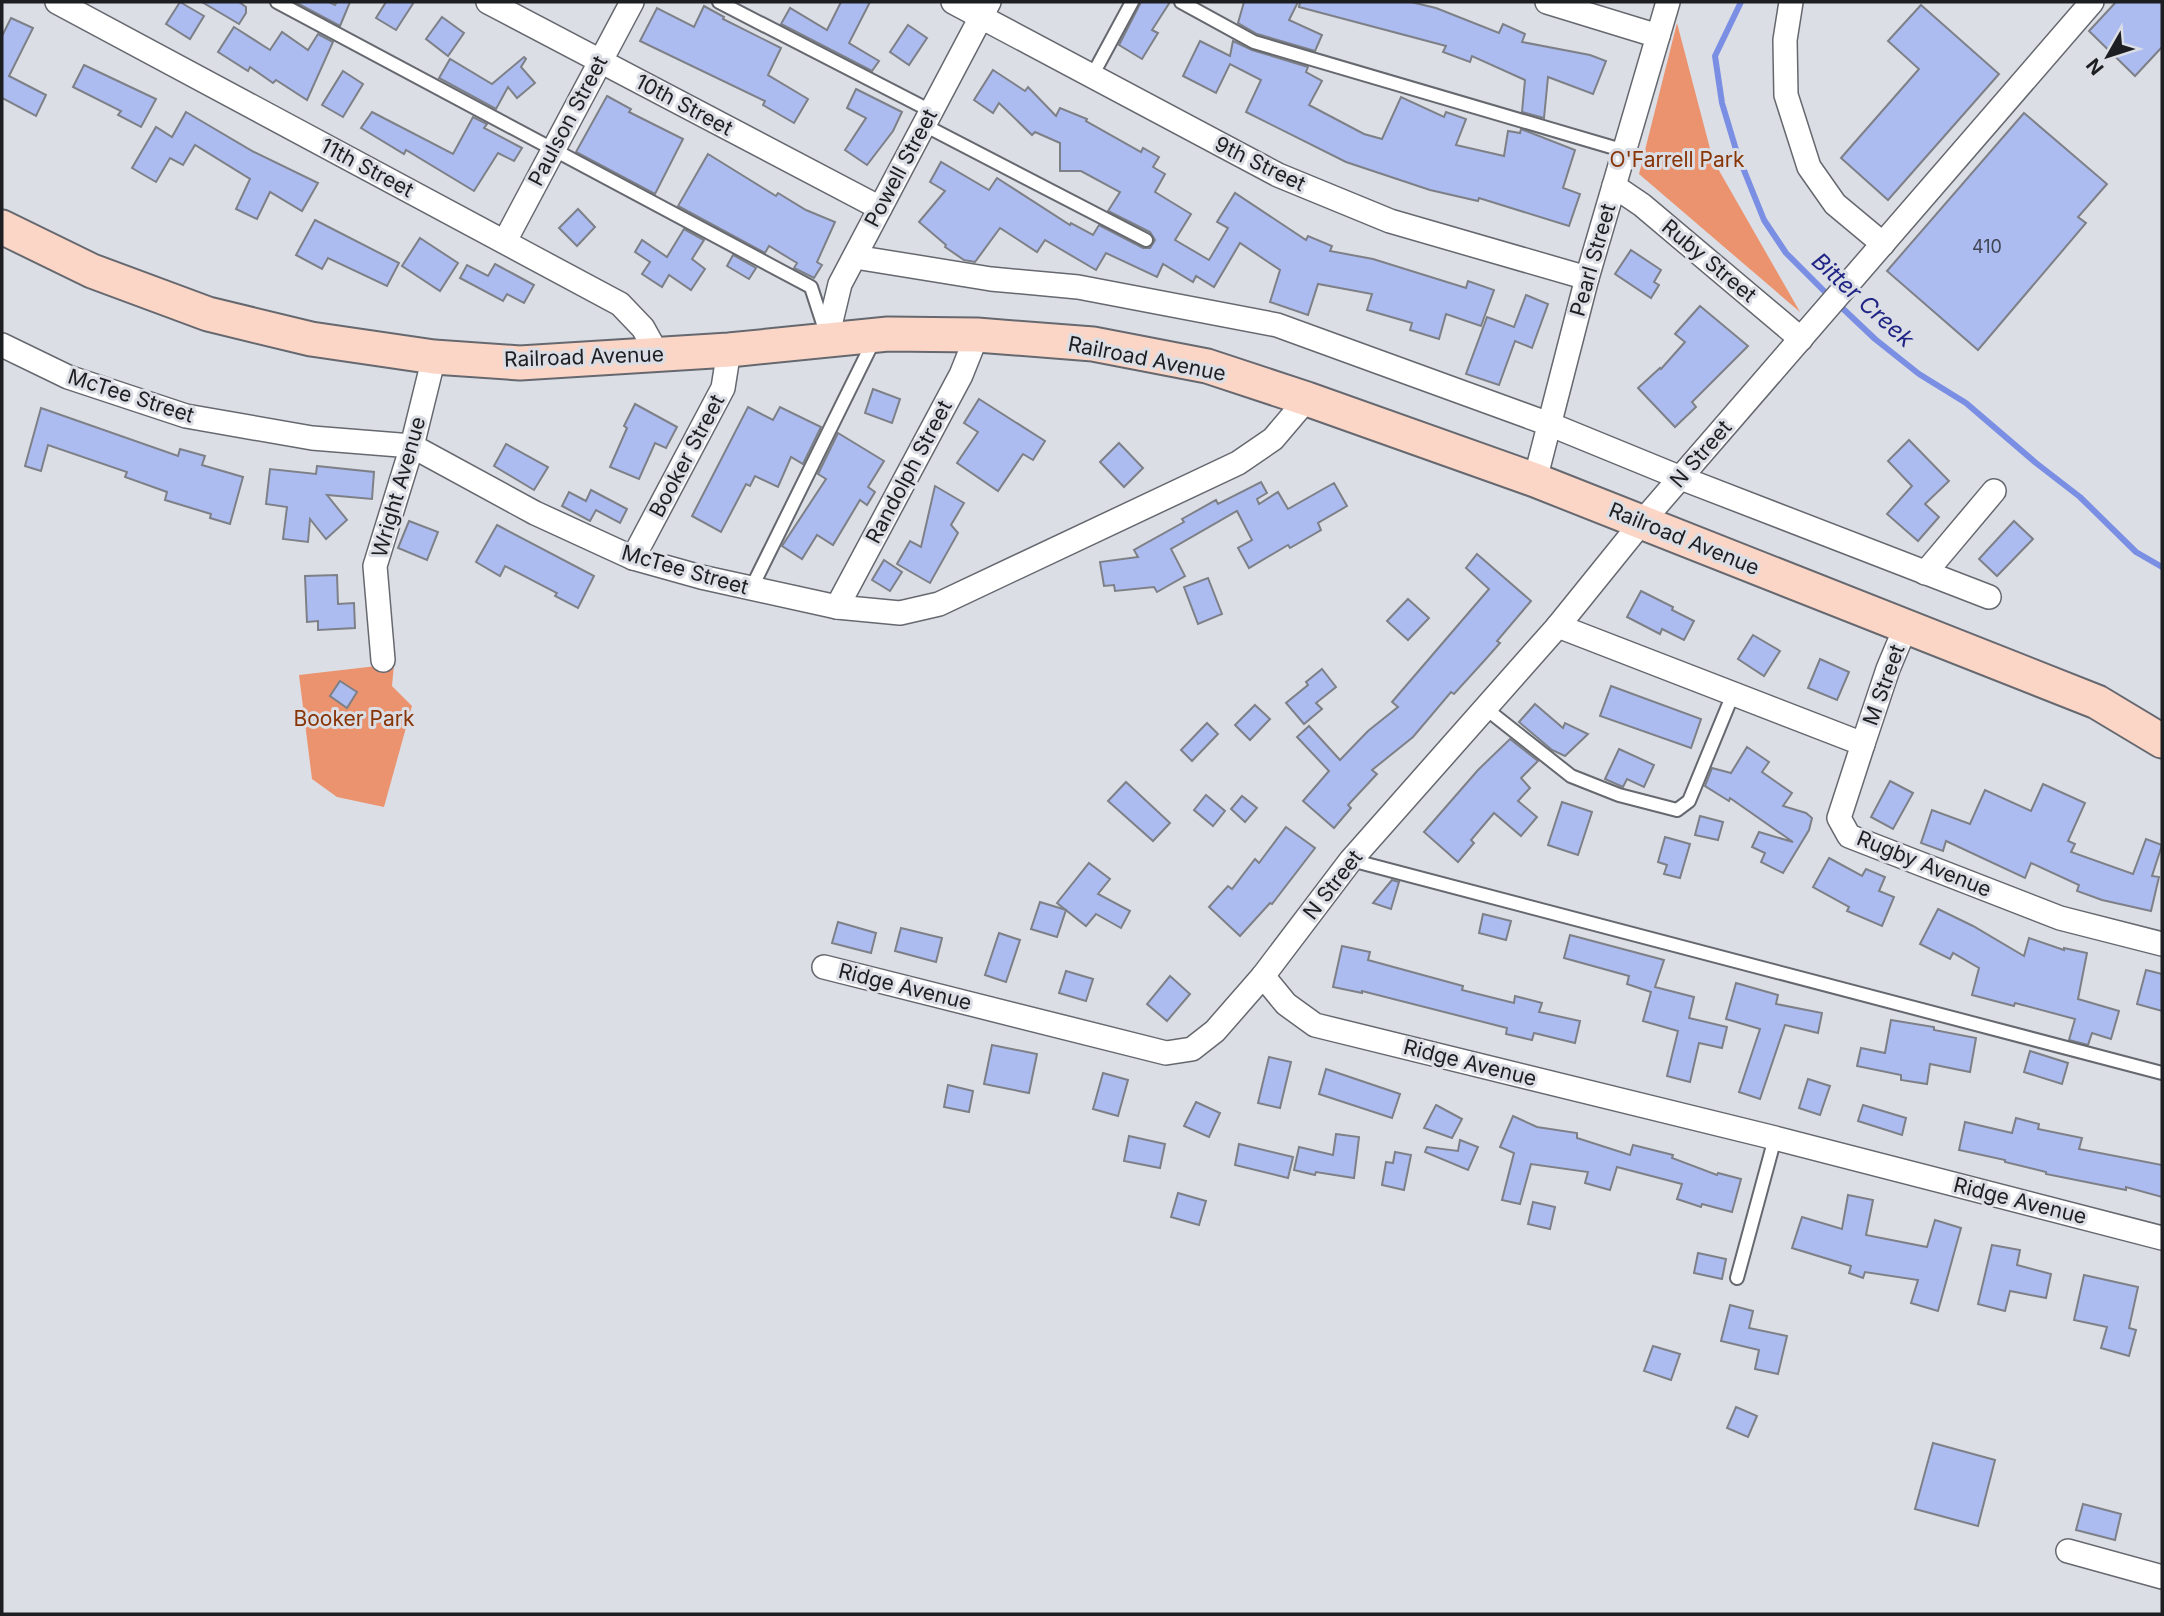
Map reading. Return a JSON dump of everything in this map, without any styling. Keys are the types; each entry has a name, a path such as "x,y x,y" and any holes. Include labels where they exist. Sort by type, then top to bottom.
{"street":[{"name":"11th Street","path":"57,2 620,304 643,328 658,355"},
{"name":"10th Street","path":"488,2 880,208"},
{"name":"Paulson Street","path":"505,242 632,2"},
{"name":"9th Street","path":"953,2 985,9 1092,76 1278,175 1390,221 1587,278"},
{"path":"1547,2 1658,36"},
{"name":"Pearl Street","path":"1535,480 1587,278 1668,2"},
{"path":"1791,2 1784,40 1786,95 1809,167 1835,204 1877,251"},
{"name":"N Street","path":"1263,976 1351,860 1558,626 1642,522 2092,2"},
{"name":"Powell Street","path":"827,338 840,284 985,9"},
{"name":"Ruby Street","path":"1614,186 1643,205 1806,333"},
{"name":"Railroad Avenue","path":"2,227 92,271 208,314 311,339 434,357 520,363 729,350 827,338 977,335 1093,344 1207,366 1535,480 1642,522 2096,702 2162,741"},
{"path":"855,257 991,279 1078,287 1277,325 1549,424 1989,597"},
{"name":"Randolph Street","path":"837,607 961,375 977,335"},
{"name":"McTee Street","path":"2,345 68,377 186,416 312,438 412,446 535,513 633,558 751,589 837,607 900,613 939,604 1238,463 1273,439 1307,399"},
{"name":"Booker Street","path":"633,558 723,388 729,350"},
{"name":"Wright Avenue","path":"383,660 375,566 412,446 434,357"},
{"path":"1925,573 1994,491"},
{"path":"1558,626 1863,744"},
{"name":"M Street","path":"1863,744 1888,669 1906,626"},
{"name":"Rugby Avenue","path":"1863,744 1839,818 1849,836 2060,918 2162,944"},
{"name":"Ridge Avenue","path":"824,967 1166,1053 1192,1049 1200,1043 1215,1031 1263,976 1286,1004 1315,1025 1774,1138 2162,1238"},
{"path":"2068,1551 2162,1577"}],"lane":[{"path":"277,2 811,287 827,338"},
{"path":"719,2 1146,240"},
{"path":"1092,76 1132,2"},
{"path":"1181,2 1254,42 1625,151"},
{"path":"751,589 877,335"},
{"path":"1485,708 1571,776 1619,794 1677,810 1689,801 1732,694"},
{"path":"1351,860 2162,1073"},
{"path":"1737,1278 1774,1138"}],"green space":[{"name":"O'Farrell Park","path":"1677,23 1713,160 1800,312 1639,174"},
{"name":"Booker Park","path":"394,664 392,686 412,706 384,807 337,797 312,779 299,675"}],"building":[{"path":"180,2 204,16 190,39 166,24"},
{"path":"202,2 239,2 246,7 246,13 239,24"},
{"path":"295,2 329,2 335,5 337,2 350,2 340,26"},
{"path":"386,2 414,2 396,30 376,18"},
{"path":"841,2 870,2 849,43 879,61 872,71 781,24 790,8 827,30"},
{"path":"1141,2 1170,2 1152,30 1158,33 1142,59 1119,45"},
{"path":"1244,2 1298,2 1289,20 1322,35 1315,51 1257,34 1238,23"},
{"path":"1300,2 1411,2 1436,8 1499,33 1503,24 1525,34 1522,42 1590,55 1606,61 1593,94 1548,77 1544,118 1522,112 1525,80 1472,56 1470,62 1443,52 1446,46 1299,7"},
{"path":"2116,2 2162,2 2162,47 2135,76 2089,31"},
{"path":"1921,5 1999,74 1888,200 1841,158 1919,69 1888,41"},
{"path":"704,6 724,17 723,19 781,48 768,75 808,99 794,123 763,105 765,101 640,41 657,8 694,27"},
{"path":"442,17 464,33 448,56 426,39"},
{"path":"11,18 33,28 9,76 46,95 36,116 2,98 2,36"},
{"path":"908,25 927,38 909,65 890,52"},
{"path":"234,27 270,50 282,32 308,50 318,34 333,42 307,100 276,80 273,83 250,67 248,71 218,52"},
{"path":"1200,41 1230,56 1233,41 1252,50 1308,67 1306,72 1322,81 1309,105 1364,134 1382,139 1401,97 1444,117 1446,112 1466,119 1456,145 1504,156 1508,131 1520,133 1521,129 1575,150 1563,188 1580,194 1569,226 1479,198 1478,201 1430,190 1346,162 1246,112 1261,80 1230,64 1216,93 1183,76"},
{"path":"524,57 526,59 521,67 535,83 517,98 508,87 496,109 439,78 450,59 492,84"},
{"path":"84,65 156,99 141,127 118,115 121,111 73,87"},
{"path":"993,70 1025,91 1028,87 1056,116 1060,108 1087,119 1086,121 1141,152 1143,148 1159,157 1153,167 1165,174 1155,192 1191,214 1175,240 1209,260 1228,228 1217,222 1235,193 1306,240 1308,236 1332,246 1330,251 1373,259 1466,288 1468,281 1494,290 1481,326 1446,314 1439,339 1410,330 1412,323 1367,310 1372,294 1318,284 1308,315 1270,302 1280,270 1240,243 1214,287 1196,276 1193,282 1163,264 1157,277 1106,253 1096,270 1045,240 1037,252 1000,228 975,262 964,260 945,247 946,245 919,222 945,191 930,182 941,162 989,190 997,178 1070,225 1071,223 1093,235 1099,225 1143,248 1150,248 1155,240 1150,232 1108,211 1120,192 1081,171 1060,171 1060,143 1035,132 1032,135 999,103 993,113 974,100"},
{"path":"343,71 363,84 343,117 322,105"},
{"path":"856,89 902,112 893,131 867,165 845,150 866,118 847,108"},
{"path":"607,96 631,109 629,112 683,139 655,194 576,152"},
{"path":"186,112 254,152 318,183 302,211 270,192 257,219 236,209 250,179 195,145 183,165 170,158 156,182 132,168 156,127 172,137"},
{"path":"372,112 453,154 473,117 487,124 484,128 522,148 514,161 498,153 474,191 406,150 404,154 361,128"},
{"path":"2024,113 2107,184 2078,217 2086,223 1978,350 1887,271"},
{"path":"708,154 776,196 778,193 806,210 835,222 817,262 822,265 814,278 794,268 797,263 769,246 765,253 678,206"},
{"path":"578,209 595,227 577,246 559,228"},
{"path":"315,220 399,263 387,286 328,258 322,269 296,255"},
{"path":"684,229 704,240 692,259 705,269 691,290 669,275 662,287 642,274 650,262 635,252 642,240 667,257"},
{"path":"420,238 458,263 440,291 402,266"},
{"path":"1631,250 1661,270 1654,282 1659,285 1651,298 1615,274"},
{"path":"733,255 756,268 749,279 727,266"},
{"path":"495,264 534,285 524,303 507,294 503,301 460,278 467,265 488,276"},
{"path":"1526,295 1548,304 1532,348 1515,341 1499,385 1466,374 1487,317 1514,327"},
{"path":"1700,306 1748,346 1692,402 1696,407 1675,427 1638,388 1661,369 1685,342 1675,334"},
{"path":"873,389 900,399 892,423 865,413"},
{"path":"979,399 1045,441 1033,460 1023,454 998,491 957,463 978,432 964,423"},
{"path":"635,404 677,427 666,448 655,443 639,479 610,467 627,428 624,426"},
{"path":"748,407 773,420 780,407 821,427 803,464 791,457 778,487 755,476 750,486 746,484 721,532 692,516"},
{"path":"41,408 178,456 180,449 205,456 202,465 243,477 230,524 210,518 211,514 165,500 167,492 125,477 127,472 48,445 41,471 25,466"},
{"path":"838,433 884,461 868,487 875,492 867,505 860,500 833,545 817,535 802,559 782,546 826,479 818,474"},
{"path":"1909,440 1949,481 1925,504 1939,517 1918,541 1887,514 1912,486 1888,461"},
{"path":"1119,443 1143,468 1124,487 1100,462"},
{"path":"506,444 548,467 534,490 494,466"},
{"path":"317,466 374,472 372,499 327,495 347,520 326,539 310,519 308,542 283,539 287,507 266,504 270,469 316,474"},
{"path":"1261,482 1267,493 1257,499 1259,504 1278,492 1288,509 1334,483 1347,506 1318,523 1321,530 1290,548 1288,545 1249,568 1238,548 1252,540 1237,511 1171,549 1185,576 1157,592 1154,587 1115,591 1114,585 1104,586 1100,562 1138,557 1134,550 1184,522 1182,519 1216,500 1218,504"},
{"path":"935,486 964,503 951,525 958,533 930,583 897,564 910,541 921,547"},
{"path":"591,490 627,509 620,523 596,510 590,521 562,506 569,492 586,501"},
{"path":"409,521 438,532 427,560 398,548"},
{"path":"2014,521 2033,539 1997,576 1979,559"},
{"path":"497,525 594,576 578,608 555,596 557,593 505,566 500,576 476,562"},
{"path":"1477,554 1531,601 1497,641 1500,643 1454,694 1451,692 1413,737 1372,770 1377,774 1348,805 1351,808 1334,828 1303,801 1329,771 1297,737 1309,726 1340,760 1368,731 1398,707 1392,702 1489,589 1466,568"},
{"path":"884,560 902,572 890,591 872,580"},
{"path":"337,575 338,604 354,603 355,628 318,630 318,621 307,622 305,576"},
{"path":"1208,578 1222,614 1198,624 1184,587"},
{"path":"1641,591 1694,621 1684,640 1662,629 1660,634 1627,617"},
{"path":"1408,599 1429,618 1408,640 1387,621"},
{"path":"1753,635 1780,651 1764,676 1738,659"},
{"path":"1820,659 1849,672 1837,700 1808,688"},
{"path":"1322,669 1336,687 1316,703 1322,709 1304,724 1286,703"},
{"path":"340,681 357,692 347,708 330,696"},
{"path":"1611,686 1701,719 1691,748 1600,716"},
{"path":"1535,704 1563,728 1565,723 1588,734 1565,756 1552,750 1519,722"},
{"path":"1255,705 1270,719 1250,740 1235,725"},
{"path":"1207,723 1218,734 1192,761 1181,750"},
{"path":"1510,739 1538,761 1521,778 1530,788 1518,801 1537,817 1521,836 1494,813 1471,840 1474,843 1458,862 1424,832 1478,770"},
{"path":"1747,747 1769,762 1762,772 1792,793 1783,806 1806,813 1812,818 1809,830 1783,873 1761,862 1765,853 1752,847 1759,832 1793,842 1730,798 1729,801 1705,786 1712,768 1731,773"},
{"path":"1619,749 1654,765 1644,787 1627,779 1623,787 1605,779"},
{"path":"1890,781 1913,793 1893,829 1871,817"},
{"path":"1126,782 1170,823 1153,841 1108,801"},
{"path":"2043,784 2085,803 2068,841 2075,844 2071,852 2133,874 2146,839 2162,845 2152,876 2159,877 2151,911 2102,900 2077,891 2079,885 2031,863 2025,878 1946,841 1943,851 1921,843 1932,810 1970,824 1985,790 2031,811"},
{"path":"1206,795 1225,811 1213,826 1194,810"},
{"path":"1242,796 1257,808 1245,822 1231,809"},
{"path":"1562,802 1592,812 1578,855 1548,845"},
{"path":"1700,816 1723,822 1718,840 1695,835"},
{"path":"1286,827 1315,848 1272,904 1270,903 1240,936 1209,907 1228,886 1232,889 1255,859 1259,863"},
{"path":"1665,837 1690,844 1680,878 1664,874 1667,865 1658,862"},
{"path":"1829,858 1862,876 1866,869 1885,877 1879,891 1894,897 1882,926 1847,911 1849,907 1813,887"},
{"path":"1089,863 1110,879 1098,894 1130,911 1121,928 1096,914 1086,926 1057,903"},
{"path":"1392,880 1399,882 1391,909 1373,903"},
{"path":"1040,902 1066,910 1057,937 1031,929"},
{"path":"1938,909 2024,956 2029,938 2064,950 2087,953 2078,999 2119,1011 2111,1039 2092,1033 2088,1045 2069,1040 2075,1019 1972,995 1979,968 1953,953 1950,959 1920,944"},
{"path":"1483,914 1511,921 1506,940 1479,933"},
{"path":"838,922 876,933 871,953 832,943"},
{"path":"901,928 942,938 936,962 895,951"},
{"path":"999,933 1020,940 1006,982 985,975"},
{"path":"1570,935 1664,960 1655,987 1694,997 1689,1018 1727,1027 1722,1048 1699,1043 1690,1082 1667,1076 1678,1031 1643,1021 1651,992 1627,984 1629,976 1564,958"},
{"path":"1342,946 1370,952 1368,960 1463,986 1462,990 1514,1003 1515,996 1542,1003 1539,1012 1580,1021 1575,1043 1534,1033 1532,1040 1506,1034 1507,1028 1362,991 1333,987"},
{"path":"2146,970 2162,974 2162,1011 2137,1004"},
{"path":"1066,971 1093,979 1086,1001 1059,993"},
{"path":"1170,976 1190,994 1167,1021 1147,1004"},
{"path":"1736,983 1778,995 1776,1004 1822,1013 1818,1033 1785,1025 1760,1099 1739,1092 1760,1029 1726,1019"},
{"path":"1891,1020 1976,1038 1970,1072 1930,1064 1927,1084 1901,1080 1901,1075 1857,1066 1861,1048 1885,1053"},
{"path":"992,1045 1037,1054 1029,1093 984,1084"},
{"path":"2030,1051 2068,1063 2062,1084 2024,1072"},
{"path":"1269,1057 1291,1062 1280,1108 1258,1103"},
{"path":"1326,1069 1400,1094 1392,1118 1319,1094"},
{"path":"1103,1073 1128,1080 1118,1116 1093,1109"},
{"path":"1808,1079 1830,1086 1820,1115 1799,1108"},
{"path":"948,1085 973,1091 969,1112 944,1107"},
{"path":"1196,1102 1220,1113 1209,1137 1184,1126"},
{"path":"1436,1105 1462,1119 1452,1138 1424,1128"},
{"path":"1863,1105 1906,1118 1902,1135 1858,1121"},
{"path":"1513,1116 1537,1127 1577,1133 1577,1138 1630,1155 1633,1145 1673,1155 1672,1158 1717,1175 1718,1173 1741,1179 1732,1212 1702,1204 1701,1207 1677,1199 1682,1184 1617,1167 1610,1190 1585,1183 1588,1172 1531,1164 1520,1204 1502,1200 1514,1153 1500,1147"},
{"path":"2016,1118 2039,1124 2038,1129 2082,1138 2079,1149 2162,1165 2162,1197 2126,1187 2126,1190 2046,1174 2005,1160 1959,1150 1965,1122 2012,1133"},
{"path":"1336,1134 1359,1137 1354,1178 1316,1172 1315,1175 1294,1170 1299,1147 1333,1155"},
{"path":"1129,1136 1165,1144 1160,1168 1124,1161"},
{"path":"1460,1140 1478,1147 1468,1170 1425,1152 1427,1147 1458,1151"},
{"path":"1239,1144 1293,1157 1288,1178 1235,1165"},
{"path":"1395,1152 1411,1155 1404,1190 1382,1185 1386,1162 1393,1163"},
{"path":"1178,1193 1206,1201 1199,1225 1171,1217"},
{"path":"1848,1195 1873,1200 1866,1235 1927,1247 1935,1220 1961,1228 1938,1311 1911,1303 1918,1280 1865,1272 1863,1278 1849,1273 1851,1266 1792,1248 1802,1217 1842,1229"},
{"path":"1533,1202 1555,1207 1550,1229 1528,1224"},
{"path":"1992,1245 2020,1250 2017,1265 2051,1274 2046,1298 2010,1291 2005,1311 1978,1304"},
{"path":"1698,1253 1726,1259 1722,1279 1694,1273"},
{"path":"2084,1275 2138,1287 2129,1328 2136,1330 2129,1356 2101,1348 2107,1327 2074,1320"},
{"path":"1730,1305 1753,1311 1749,1328 1787,1336 1778,1374 1755,1369 1759,1350 1721,1341"},
{"path":"1653,1346 1680,1354 1671,1380 1644,1371"},
{"path":"1736,1407 1757,1416 1748,1437 1727,1428"},
{"path":"1933,1443 1995,1460 1978,1526 1915,1509"},
{"path":"2083,1504 2121,1514 2115,1540 2076,1530"}],"waterway":[{"name":"Bitter Creek","path":"1741,2 1715,56 1722,103 1737,153 1764,220 1786,253 1830,297"},
{"name":"Bitter Creek","path":"1838,304 1875,339 1919,374 1966,403 2080,497 2136,552 2162,567"}]}
